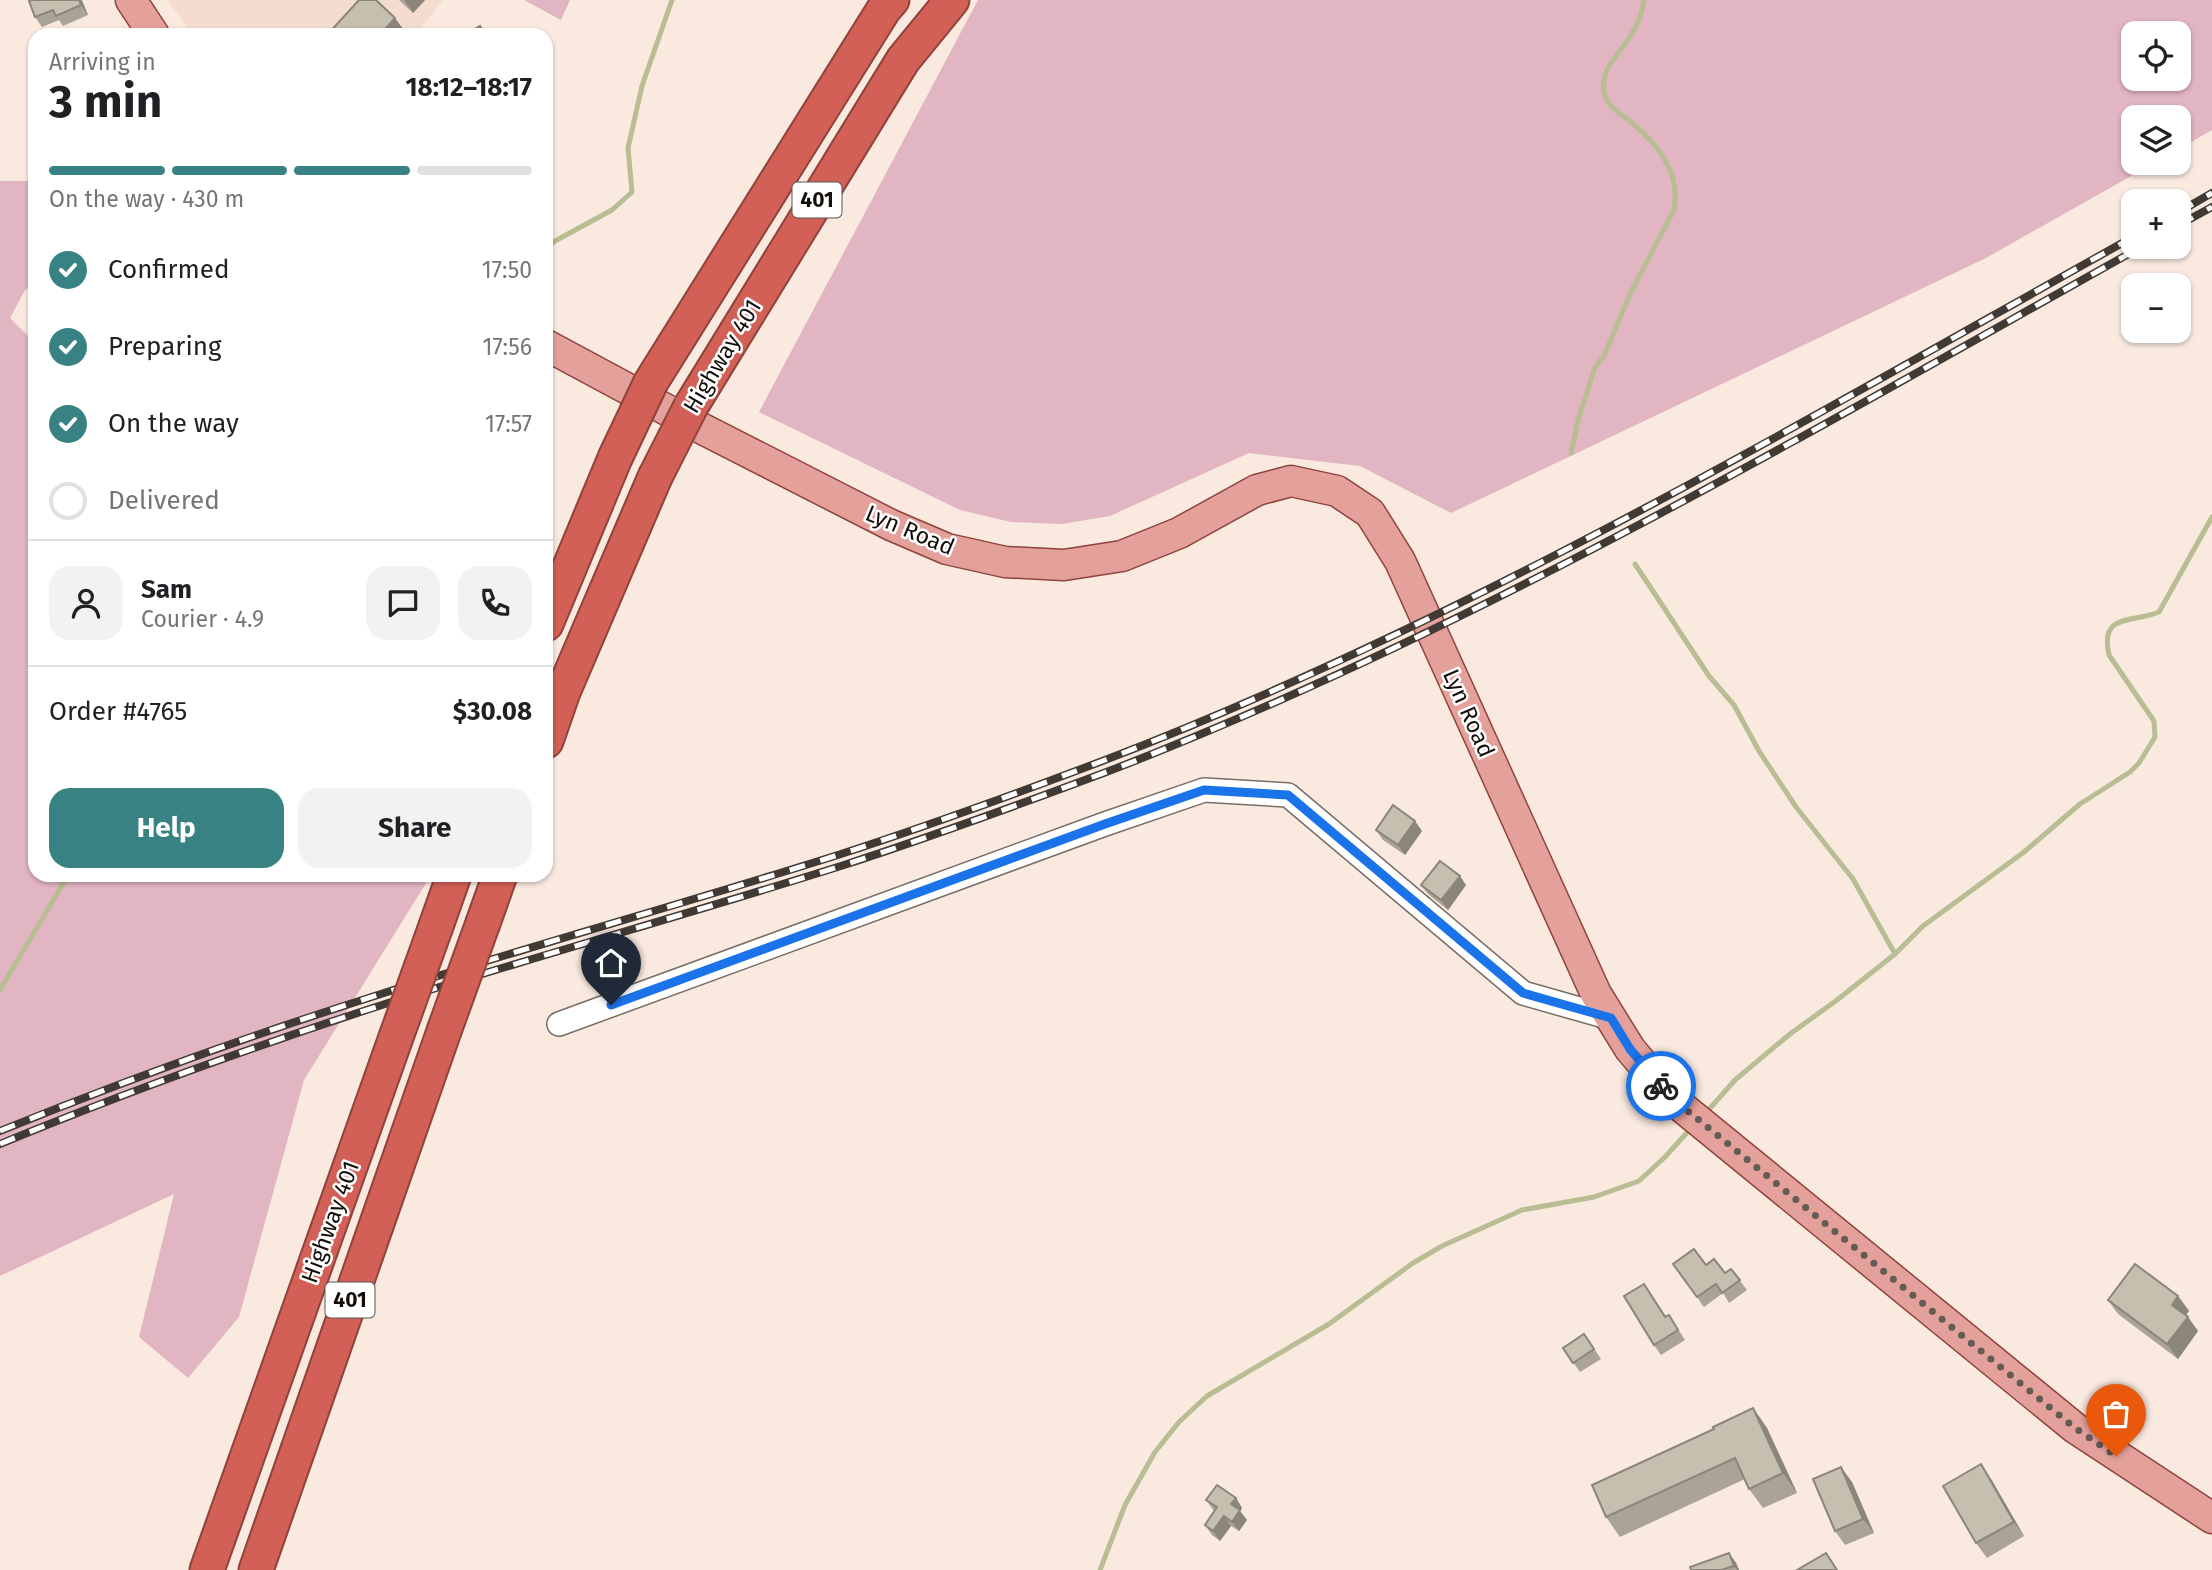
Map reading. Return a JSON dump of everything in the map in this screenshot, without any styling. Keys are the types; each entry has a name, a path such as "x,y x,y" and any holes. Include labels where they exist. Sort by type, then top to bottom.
{"highway":[{"name":"Highway 401","path":"553,607 615,458 651,382 892,0"},
{"name":"Highway 401","path":"553,721 655,477 691,406 903,60 952,0"},
{"name":"Highway 401","path":"207,1570 452,882"},
{"name":"Highway 401","path":"256,1570 497,882"}],"main road":[{"path":"131,0 149,28"},
{"name":"Lyn Road","path":"553,349 693,424 891,524 947,549 1005,562 1064,565 1122,556 1179,533 1257,490 1291,481 1337,491 1370,513 1400,561 1596,993 1630,1049 1672,1098 2075,1428 2212,1518"}],"street":[{"path":"559,1024 1204,790 1288,795 1523,993 1611,1018"}],"shaded area":[{"path":"167,0 443,0 421,28 188,28"},
{"path":"524,0 570,0 561,20"},
{"path":"978,0 2212,0 2212,130 2191,142 2191,105 2121,105 2121,175 2133,175 1986,258 1451,513 1360,466 1249,453 1110,516 1062,524 1011,522 960,510 759,412"},
{"path":"0,181 28,181 28,288 10,318 28,336 28,882 427,882 304,1080 239,1317 188,1378 139,1337 174,1194 0,1276"}],"building":[{"path":"79,0 81,5 56,16 53,10 35,17 29,1"},
{"path":"359,0 376,0 395,18 386,28 333,28"},
{"path":"1393,805 1415,821 1398,845 1376,830"},
{"path":"1440,861 1460,876 1441,900 1421,885"},
{"path":"1694,1249 1706,1265 1714,1259 1725,1273 1731,1269 1740,1280 1722,1293 1716,1284 1697,1297 1673,1264"},
{"path":"2135,1264 2178,1296 2172,1305 2188,1317 2167,1344 2108,1300"},
{"path":"1644,1284 1665,1317 1669,1315 1678,1330 1654,1345 1624,1296"},
{"path":"1584,1334 1594,1349 1573,1363 1563,1348"},
{"path":"1753,1408 1783,1473 1749,1489 1735,1458 1606,1517 1592,1485 1714,1429 1713,1427"},
{"path":"1981,1464 2014,1522 1976,1543 1943,1486"},
{"path":"1841,1467 1863,1519 1835,1531 1813,1479"},
{"path":"1217,1485 1236,1498 1231,1504 1240,1510 1232,1522 1224,1516 1213,1531 1205,1525 1217,1507 1206,1500"},
{"path":"1729,1553 1734,1566 1721,1570 1691,1570 1690,1567"},
{"path":"1826,1553 1837,1570 1797,1570"}],"waterway":[{"path":"553,243 612,210 632,192 628,148 642,86 672,0"},
{"path":"1571,453 1595,367 1604,356 1631,292 1674,210 1674,185 1666,162 1651,141 1611,106 1604,92 1608,68 1636,27 1644,0"},
{"path":"1705,1114 1735,1080 1790,1034 1895,954 1923,926 2024,852 2080,804 2130,772 2139,763 2155,737 2154,721 2109,655 2109,632 2114,625 2121,622 2159,612 2212,517"},
{"path":"1635,564 1709,676 1734,705 1759,751 1796,807 1853,879 1895,954"},
{"path":"0,990 64,882"},
{"path":"1100,1570 1125,1505 1155,1452 1179,1422 1207,1396 1329,1324 1413,1263 1442,1246 1522,1210 1594,1197 1639,1181 1693,1126"}],"railway":[{"path":"2191,205 2212,193"},
{"path":"2191,218 2212,207"},
{"path":"0,1131 239,1041 335,1009 908,832 1105,760 1239,706 1500,583 1628,517 2121,244"},
{"path":"0,1144 143,1088 336,1020 911,843 1109,771 1243,716 1375,657 1634,527 1762,459 2121,258"}],"way so far":[{"path":"1661,1086 1672,1098 2075,1428 2116,1456"}],"route":[{"path":"611,1005 1204,790 1288,795 1523,993 1611,1018 1630,1049 1661,1086"}]}
